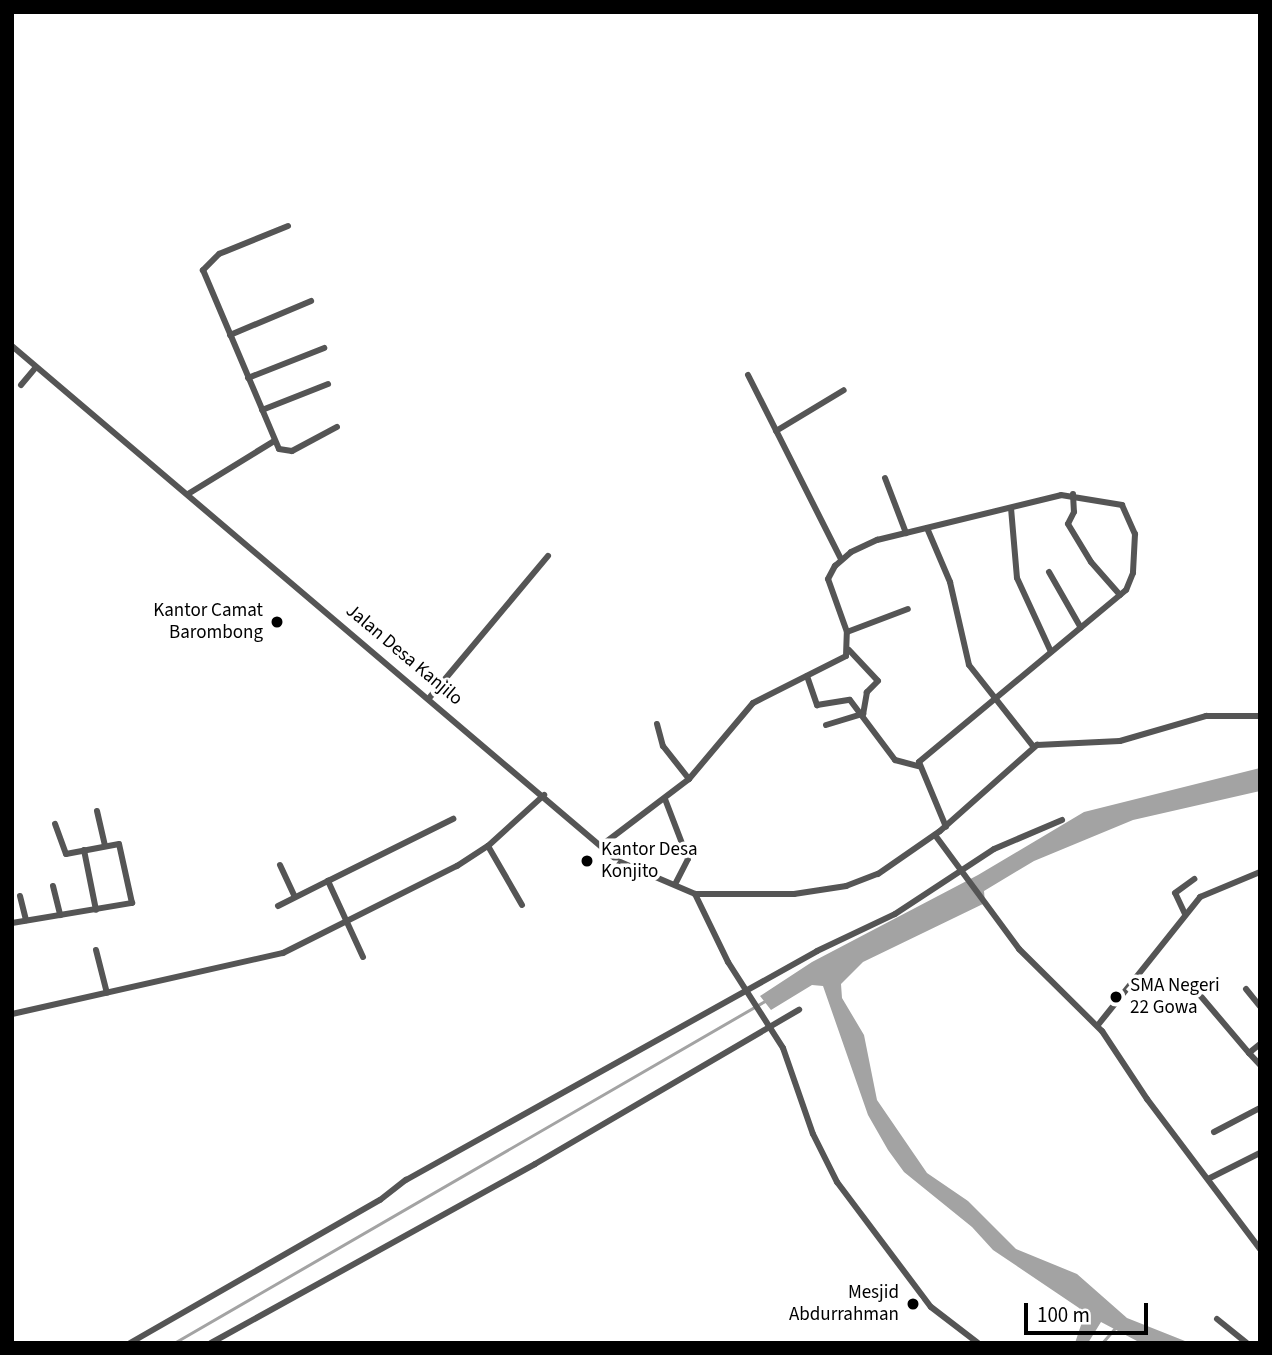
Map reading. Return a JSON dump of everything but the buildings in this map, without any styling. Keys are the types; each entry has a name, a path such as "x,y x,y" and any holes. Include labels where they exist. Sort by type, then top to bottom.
{"street":[{"path":"288,226 206,262 203,270 274,441 286,452 337,427"},
{"path":"230,335 311,301"},
{"name":"Jalan Desa Kanjilo","path":"12,346 602,845 631,868 695,894"},
{"path":"248,378 324,348"},
{"path":"21,385 36,367"},
{"path":"748,375 841,559"},
{"path":"262,410 328,384"},
{"path":"776,431 844,390"},
{"path":"188,494 274,441"},
{"path":"885,478 906,533"},
{"path":"1073,494 1074,512 1068,524 1120,595"},
{"path":"863,714 867,692 878,681 849,650 847,632 828,579 841,559 868,543 1073,494 1113,501 1130,514 1135,534 1133,573 1120,595 922,758 918,766"},
{"path":"1010,508 1017,578 1051,652"},
{"path":"927,528 950,582 970,665 994,701 1033,746"},
{"path":"430,697 548,556"},
{"path":"1049,572 1081,628"},
{"path":"847,632 908,609"},
{"path":"602,845 689,779 752,703 841,661 849,650"},
{"path":"807,676 817,705 848,699 863,714 895,760 918,766"},
{"path":"826,725 863,714"},
{"path":"978,1343 931,1307 837,1182 769,1024 749,996 695,894 794,894 846,887 878,874 946,827 1033,746 1068,740 1120,741 1206,716 1260,716"},
{"path":"656,724 663,746 689,779"},
{"path":"918,766 946,827"},
{"path":"12,1014 265,960 457,866 488,846 544,795"},
{"path":"665,799 688,862 675,884"},
{"path":"97,811 105,845"},
{"path":"278,906 453,819"},
{"path":"130,1343 380,1200 406,1180 749,996 817,950 881,922 964,876 994,849 1062,820"},
{"path":"12,923 96,910 132,901 120,845 105,845 65,853 55,824"},
{"path":"935,835 1019,948 1098,1026 1147,1100 1260,1249"},
{"path":"488,846 522,905"},
{"path":"84,850 96,910"},
{"path":"280,865 295,897"},
{"path":"1098,1026 1185,914 1210,891 1260,872"},
{"path":"1185,914 1175,893 1194,879"},
{"path":"328,881 363,957"},
{"path":"53,886 60,915"},
{"path":"20,896 26,920"},
{"path":"96,950 107,993"},
{"path":"1193,987 1260,1065"},
{"path":"1246,989 1260,1006"},
{"path":"211,1343 535,1164 769,1024 799,1010"},
{"path":"1249,1053 1260,1044"},
{"path":"1214,1132 1260,1108"},
{"path":"1208,1179 1260,1153"},
{"path":"1217,1319 1247,1343"}],"shaded area":[{"path":"1260,768 1260,791 1133,820 1034,861 984,891 985,903 863,962 841,984 842,998 864,1035 877,1100 927,1173 968,1201 1016,1249 1077,1274 1127,1318 1190,1343 1137,1341 1101,1322 1088,1343 1075,1343 1082,1322 1079,1308 993,1250 972,1227 904,1172 888,1150 868,1115 823,986 812,985 771,1010 760,996 812,962 978,875 1084,812"}],"waterway":[{"path":"174,1343 765,1001"},
{"path":"1102,1343 1116,1327"}],"place":[{"name":"Kantor Camat Barombong","path":"277,622"},
{"name":"Kantor Desa Konjito","path":"587,861"},
{"name":"SMA Negeri 22 Gowa","path":"1116,997"},
{"name":"Mesjid Abdurrahman","path":"913,1304"}]}
